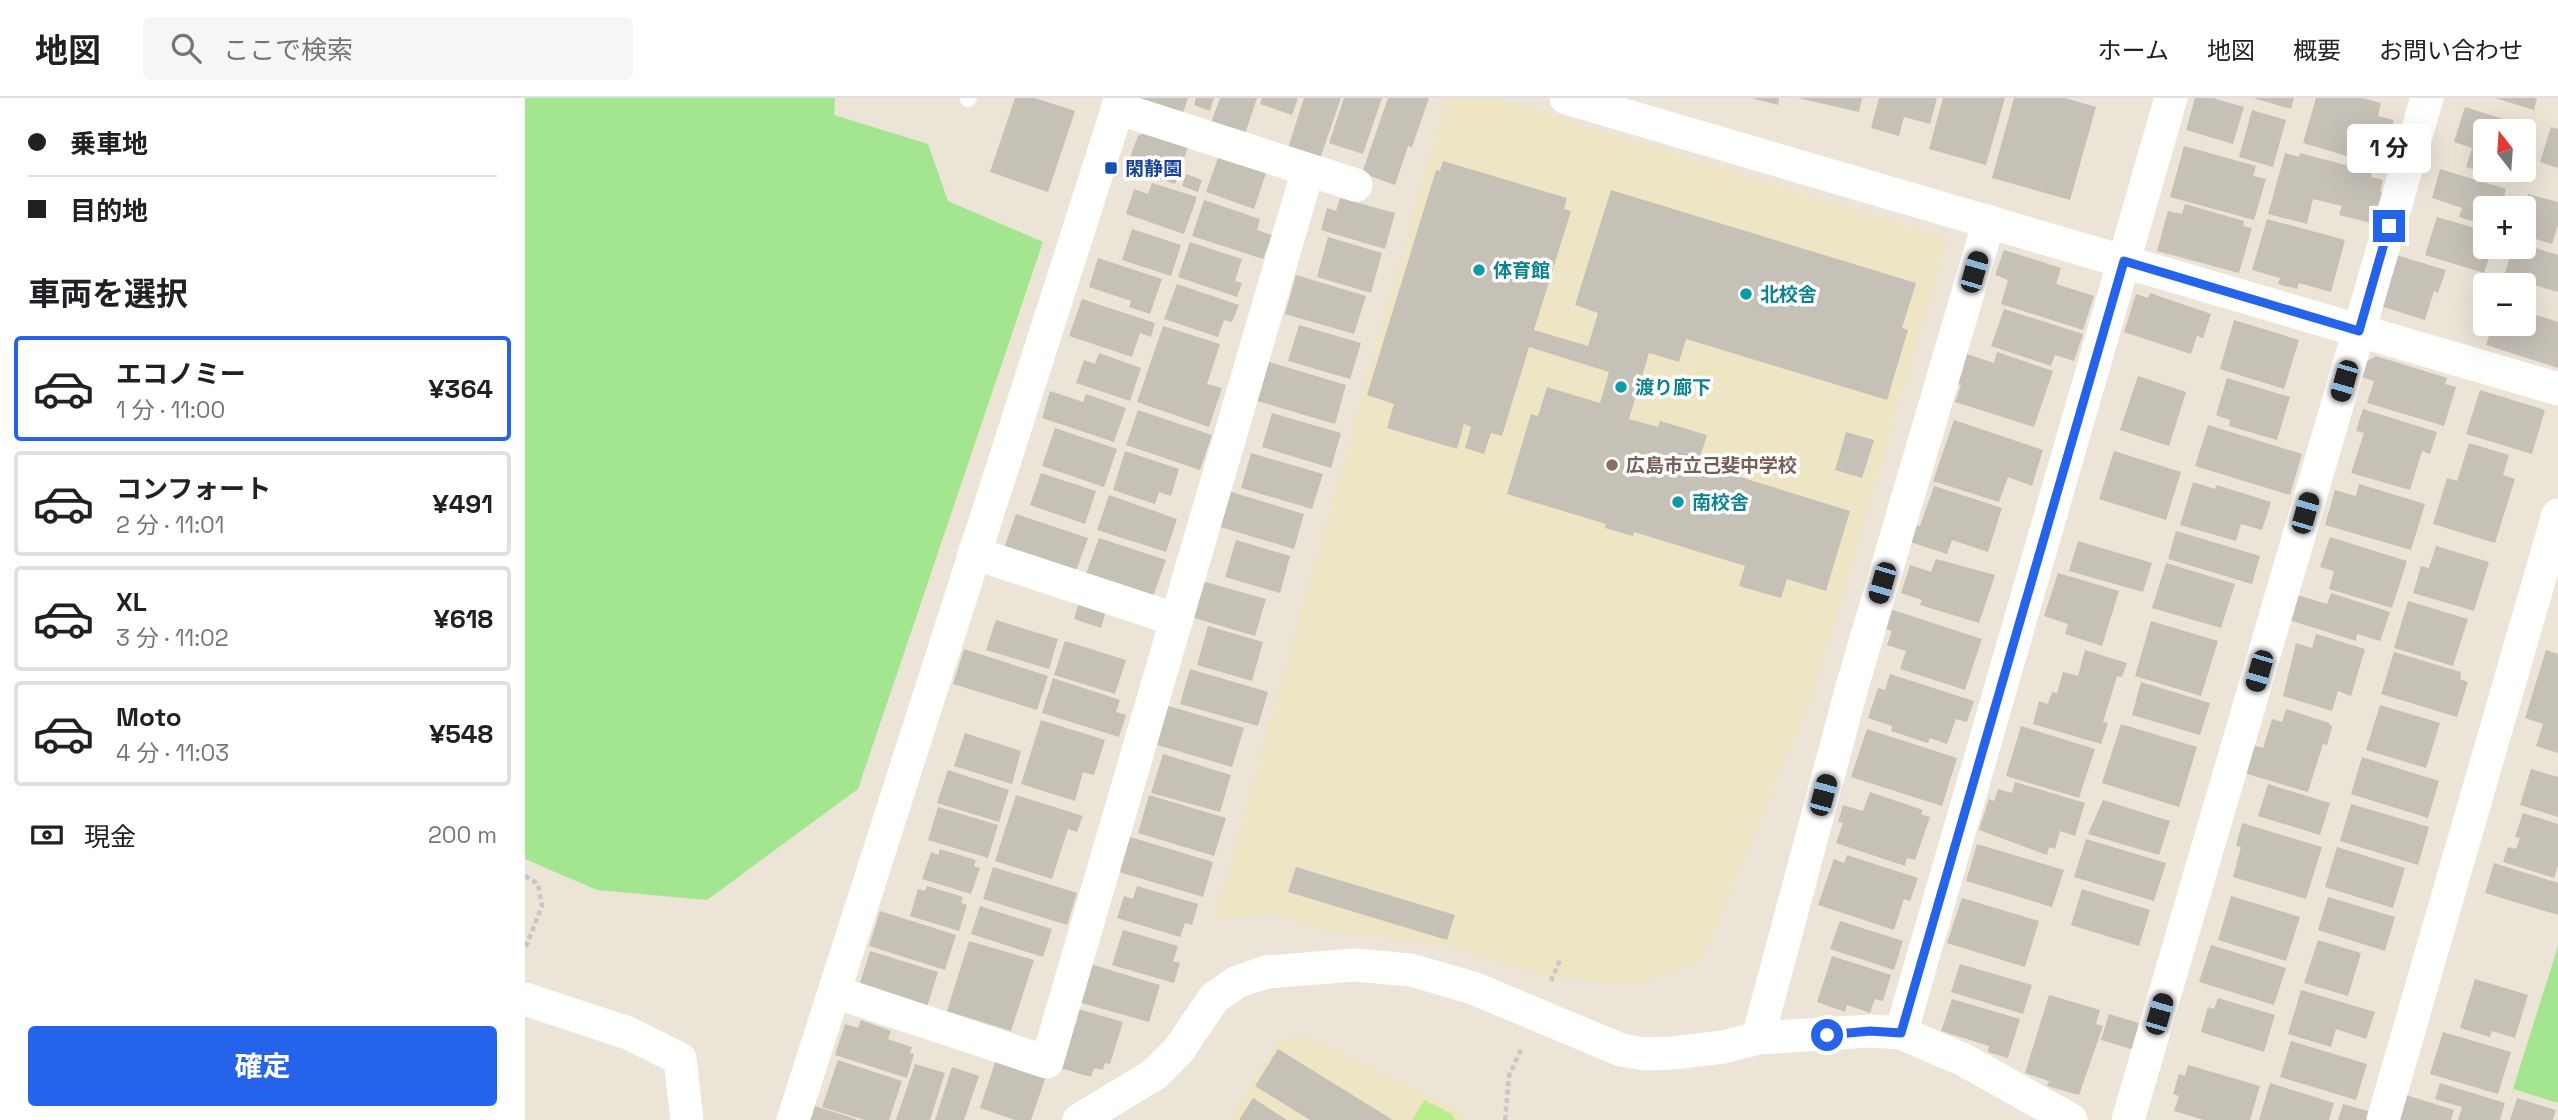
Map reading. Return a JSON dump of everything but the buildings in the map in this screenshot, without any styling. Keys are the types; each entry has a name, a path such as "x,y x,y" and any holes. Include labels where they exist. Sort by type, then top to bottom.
{"street":[{"path":"1566,98 2558,389"},
{"path":"1901,1033 2172,98"},
{"path":"2128,1120 2427,98"},
{"path":"793,1120 1119,103 1356,185"},
{"path":"835,992 1047,1062 1308,170"},
{"path":"1758,1038 1852,687 1989,221"},
{"path":"2383,1120 2558,515"},
{"path":"974,553 1177,620"},
{"path":"1079,1120 1155,1074 1178,1051 1214,998 1237,982 1266,972 1354,965 1411,970 1473,988 1621,1050 1645,1054 1723,1048 1758,1038 1870,1031 1901,1033 1964,1060 2071,1120"},
{"path":"525,999 628,1033 680,1059 687,1120"}],"path":[{"path":"525,876 538,884 542,906 525,949"},
{"path":"1504,1120 1509,1076"}],"shaded area":[{"name":"広島市立己斐中学校","path":"1446,98 1496,98 1948,239 1814,691 1702,960 1635,986 1540,975 1444,944 1332,932 1273,914 1214,920"},
{"path":"1312,1037 1460,1111 1466,1120 1228,1120 1280,1039"}],"green space":[{"path":"525,98 835,98 834,115 928,144 948,201 1043,242 858,789 707,900 597,890 525,859"},
{"path":"2558,946 2558,1103 2513,1089"},
{"path":"1424,1100 1452,1114 1455,1120 1412,1120"}],"place":[{"name":"閑静園","path":"1111,168"},
{"name":"体育館","path":"1479,270"},
{"name":"北校舎","path":"1746,294"},
{"name":"渡り廊下","path":"1621,387"},
{"name":"広島市立己斐中学校","path":"1612,465"},
{"name":"南校舎","path":"1678,502"}],"route":[{"path":"1827,1035 1870,1031 1901,1033 2124,261 2359,331 2389,226"}]}
